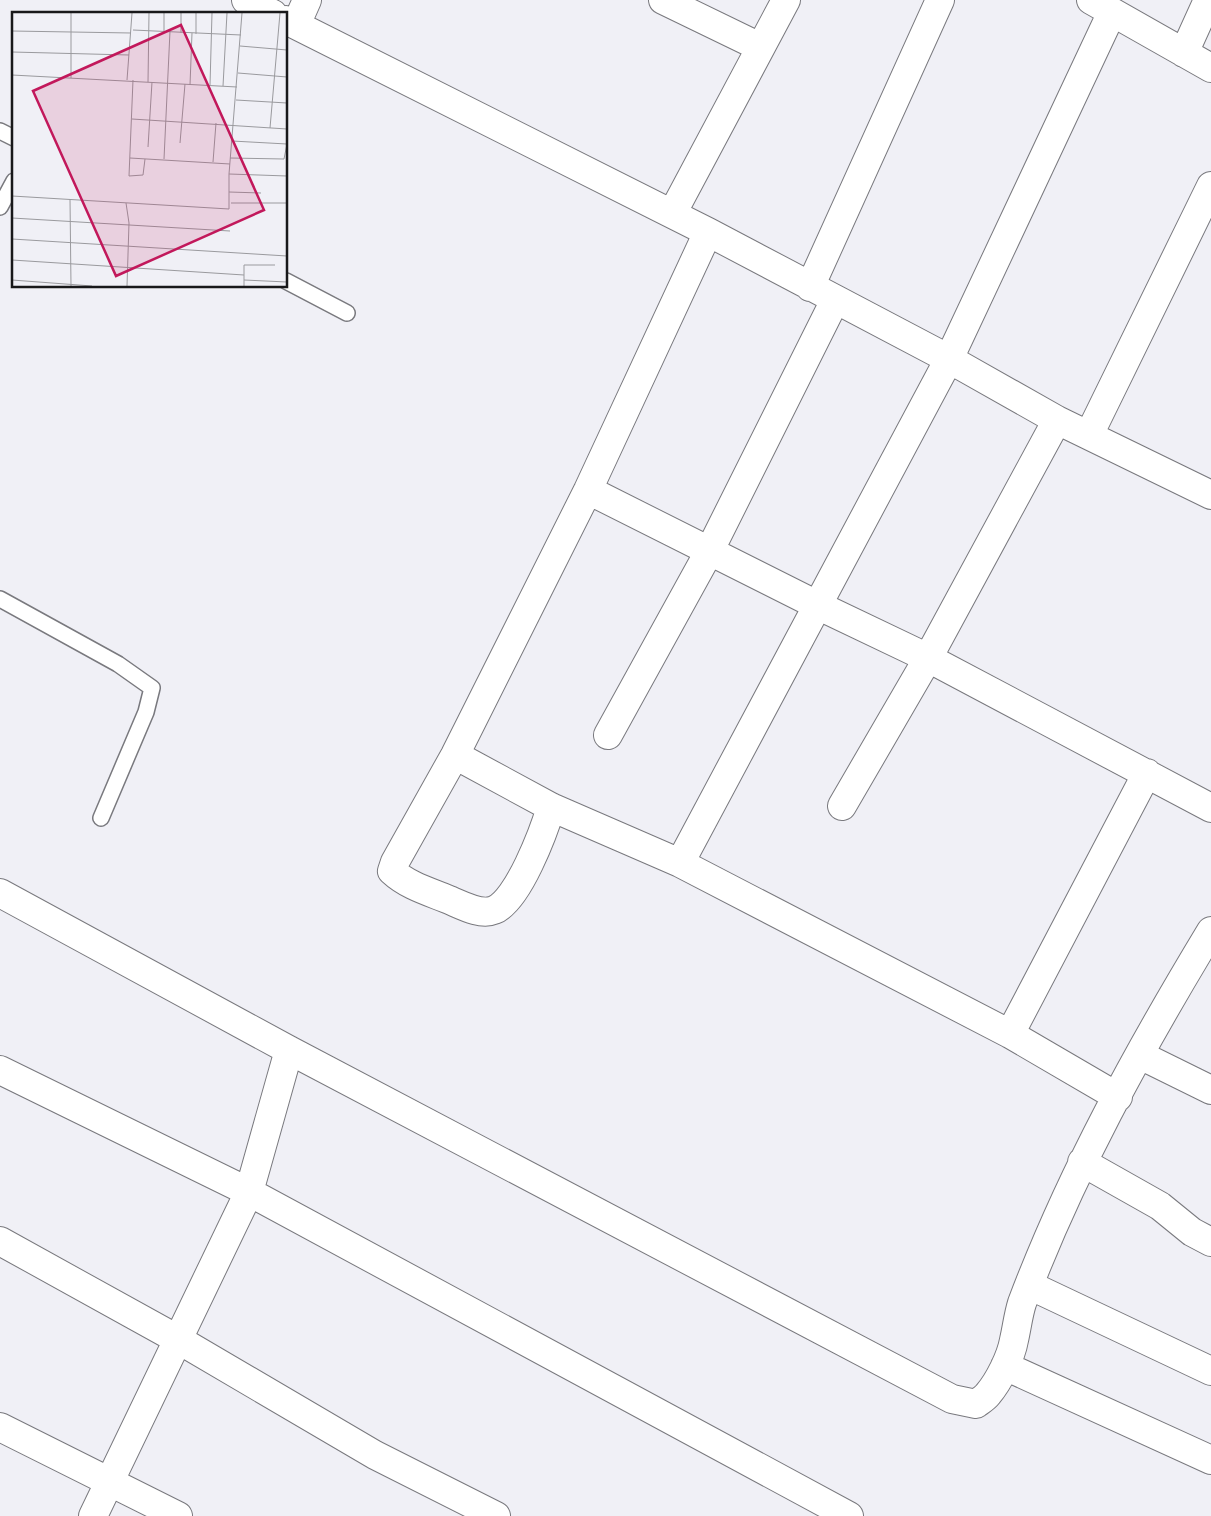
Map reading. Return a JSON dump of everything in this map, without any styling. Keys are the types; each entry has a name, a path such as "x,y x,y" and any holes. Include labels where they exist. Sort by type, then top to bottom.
{"street":[{"path":"246,0 269,12"},
{"path":"288,17 307,0"},
{"path":"663,0 760,47"},
{"path":"672,214 786,0"},
{"path":"810,287 940,0"},
{"path":"1184,53 1208,0"},
{"path":"680,863 949,359 1102,6 1211,68"},
{"path":"288,22 708,232 949,359 1057,420 1211,495"},
{"path":"1089,435 1211,186"},
{"path":"551,807 543,832 529,864 506,900 494,910 478,911 403,881 392,871 395,862 455,755 588,490 708,232"},
{"path":"608,735 710,550 835,300"},
{"path":"842,806 928,658 1057,420"},
{"path":"588,490 817,605 928,658 1211,808"},
{"path":"455,755 551,807 680,863 1010,1034 1118,1096"},
{"path":"1010,1034 1147,773"},
{"path":"0,893 289,1050 952,1398 976,1404 988,1395 1005,1366 1014,1341 1016,1319 1082,1162 1140,1055 1208,944"},
{"path":"93,1516 249,1192 289,1050"},
{"path":"1140,1055 1211,1090"},
{"path":"0,1070 249,1192 849,1516"},
{"path":"1082,1162 1160,1206 1192,1232 1211,1242"},
{"path":"0,1241 179,1340 375,1455 496,1516"},
{"path":"1029,1285 1211,1372"},
{"path":"1005,1366 1211,1460"},
{"path":"0,1427 178,1516"}],"lane":[{"path":"0,131 12,137"},
{"path":"0,207 12,185"},
{"path":"288,282 347,313"},
{"path":"0,599 118,664 152,688 146,712 101,818"}]}
